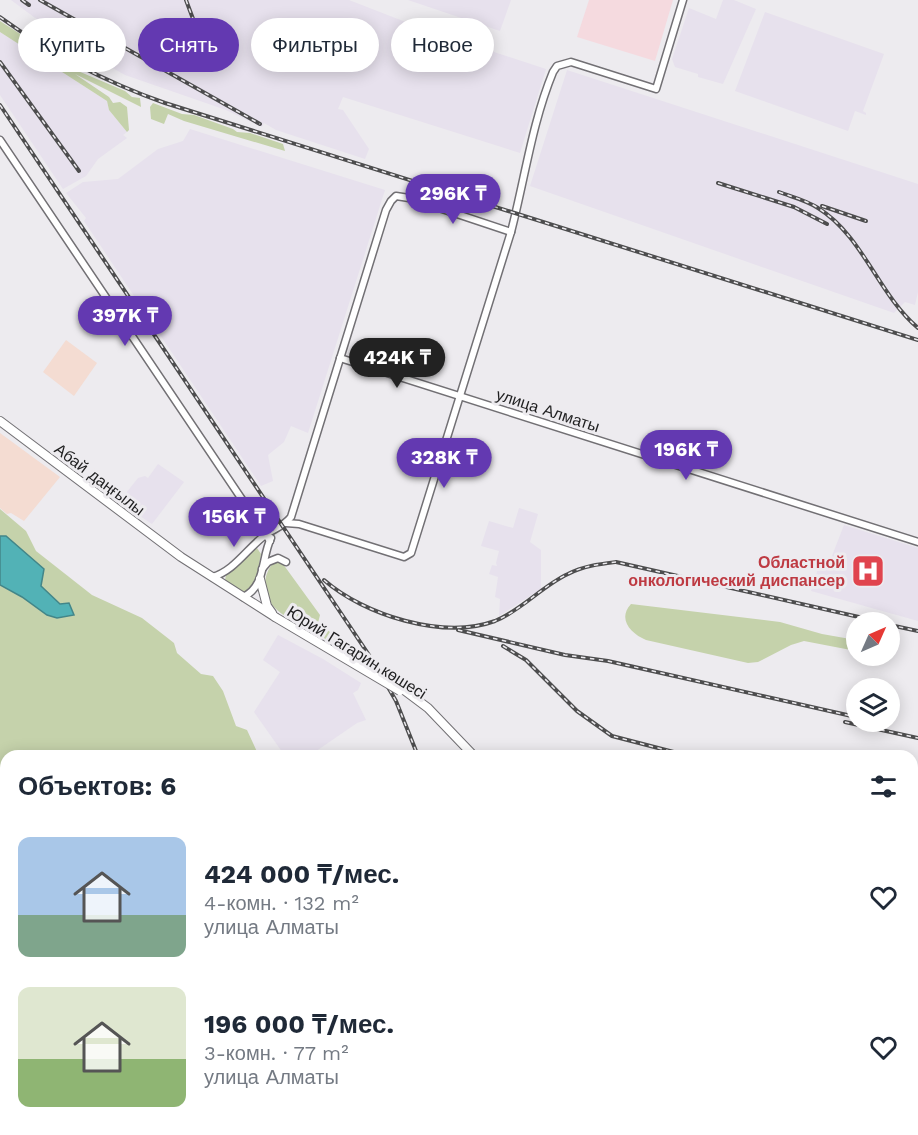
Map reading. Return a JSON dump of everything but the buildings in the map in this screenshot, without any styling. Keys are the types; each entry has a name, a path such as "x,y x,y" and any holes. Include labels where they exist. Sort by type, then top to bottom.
{"main road":[{"name":"Абай даңғылы","path":"0,421 154,537 212,578 275,617"},
{"path":"260,579 267,606 275,617"},
{"name":"Юрий Гагарин көшесі","path":"275,617 398,688 428,708 468,750"},
{"name":"Юрий Гагарин көшесі","path":"398,688 424,710 463,750"}],"street":[{"path":"286,523 299,524 404,557 413,550 512,232 527,157 547,86 557,66 571,62 656,88 683,0"},
{"path":"0,140 268,538 260,579 252,592 243,597"},
{"path":"212,578 225,572 268,538 286,523 294,511 386,210 393,198 401,196 512,232"},
{"name":"улица Алматы","path":"340,358 918,542"},
{"path":"262,569 273,559 278,558 286,562"}],"shaded area":[{"path":"11,0 349,0 395,18 391,18 391,72 494,72 494,52 546,69 520,153 343,97 338,109 343,110 369,149 365,159 276,130 264,123 262,127 226,110 120,72 126,72 126,18 35,18"},
{"path":"408,0 511,0 500,31 494,29 494,18 461,18"},
{"path":"589,0 673,0 655,61 577,37"},
{"path":"723,0 734,0 756,9 723,84 675,67 672,59 689,8 716,19"},
{"path":"765,12 884,54 863,111 866,115 855,111 848,131 735,91"},
{"path":"0,32 18,44 18,72 62,72 107,101 109,110 127,132 123,135 127,138 98,159 86,176 63,189 0,95"},
{"path":"567,70 918,184 918,292 915,305 905,302 894,313 530,186"},
{"path":"190,129 385,190 308,433 291,426 284,442 268,455 273,481 261,486 84,221 86,218 66,193 83,182 118,179 158,149 183,141"},
{"path":"66,340 97,363 74,396 43,372"},
{"path":"0,433 60,477 24,521 11,513 7,514 0,508"},
{"path":"158,464 184,482 152,524 119,502 138,478 145,476 148,478"},
{"path":"519,508 538,514 530,542 541,550 541,589 499,616 500,599 495,597 498,577 489,574 492,565 497,566 499,551 481,546 489,521 513,528"},
{"name":"Областной онкологический диспансер","path":"844,525 918,548 918,621 900,616 900,612 886,612 811,591 821,559 830,561"},
{"path":"278,635 323,659 361,683 358,690 353,693 366,720 357,723 318,750 281,750 254,712 280,672 263,660"}],"green space":[{"path":"0,21 18,33 18,44 0,32"},
{"path":"62,72 80,72 125,91 132,97 140,98 141,107 75,74 109,97 113,103 120,102 127,107 129,130 127,132 109,110 107,101"},
{"path":"153,103 182,114 194,115 237,132 250,133 283,144 285,151 184,121 168,114 164,124 151,119 150,107"},
{"path":"0,509 26,531 36,551 92,595 142,618 174,643 177,653 201,674 213,676 223,691 236,726 247,730 256,750 0,750 0,585 47,615 60,605 40,586 6,536 0,536"},
{"path":"257,548 261,554 252,586 243,591 236,589 225,580 226,575"},
{"path":"275,561 283,564 320,615 318,623 352,647 367,663 286,617 274,607 267,596 265,584 268,572"},
{"path":"631,604 780,622 846,638 846,649 804,641 758,662 748,663 646,640 631,630 625,615"}],"water":[{"path":"0,536 6,536 44,569 41,586 60,604 69,603 74,615 57,618 47,615 0,585"}],"railway":[{"path":"22,0 29,5"},
{"path":"40,0 260,124"},
{"path":"186,0 193,18"},
{"path":"0,17 39,43 80,66 165,103 918,340"},
{"path":"0,62 79,171"},
{"path":"0,105 373,661 396,701 416,750"},
{"path":"718,183 794,207 827,224"},
{"path":"779,192 813,205 834,220 859,249 892,299 918,328"},
{"path":"822,206 866,221"},
{"path":"324,580 360,604 382,613 405,621 452,628 495,621 574,571 616,562 846,614"},
{"path":"900,627 918,631"},
{"path":"458,630 846,715"},
{"path":"503,646 526,660 577,711 612,736 666,750"},
{"path":"845,722 918,738"}],"place":[{"name":"Областной онкологический диспансер","path":"868,571"}]}
